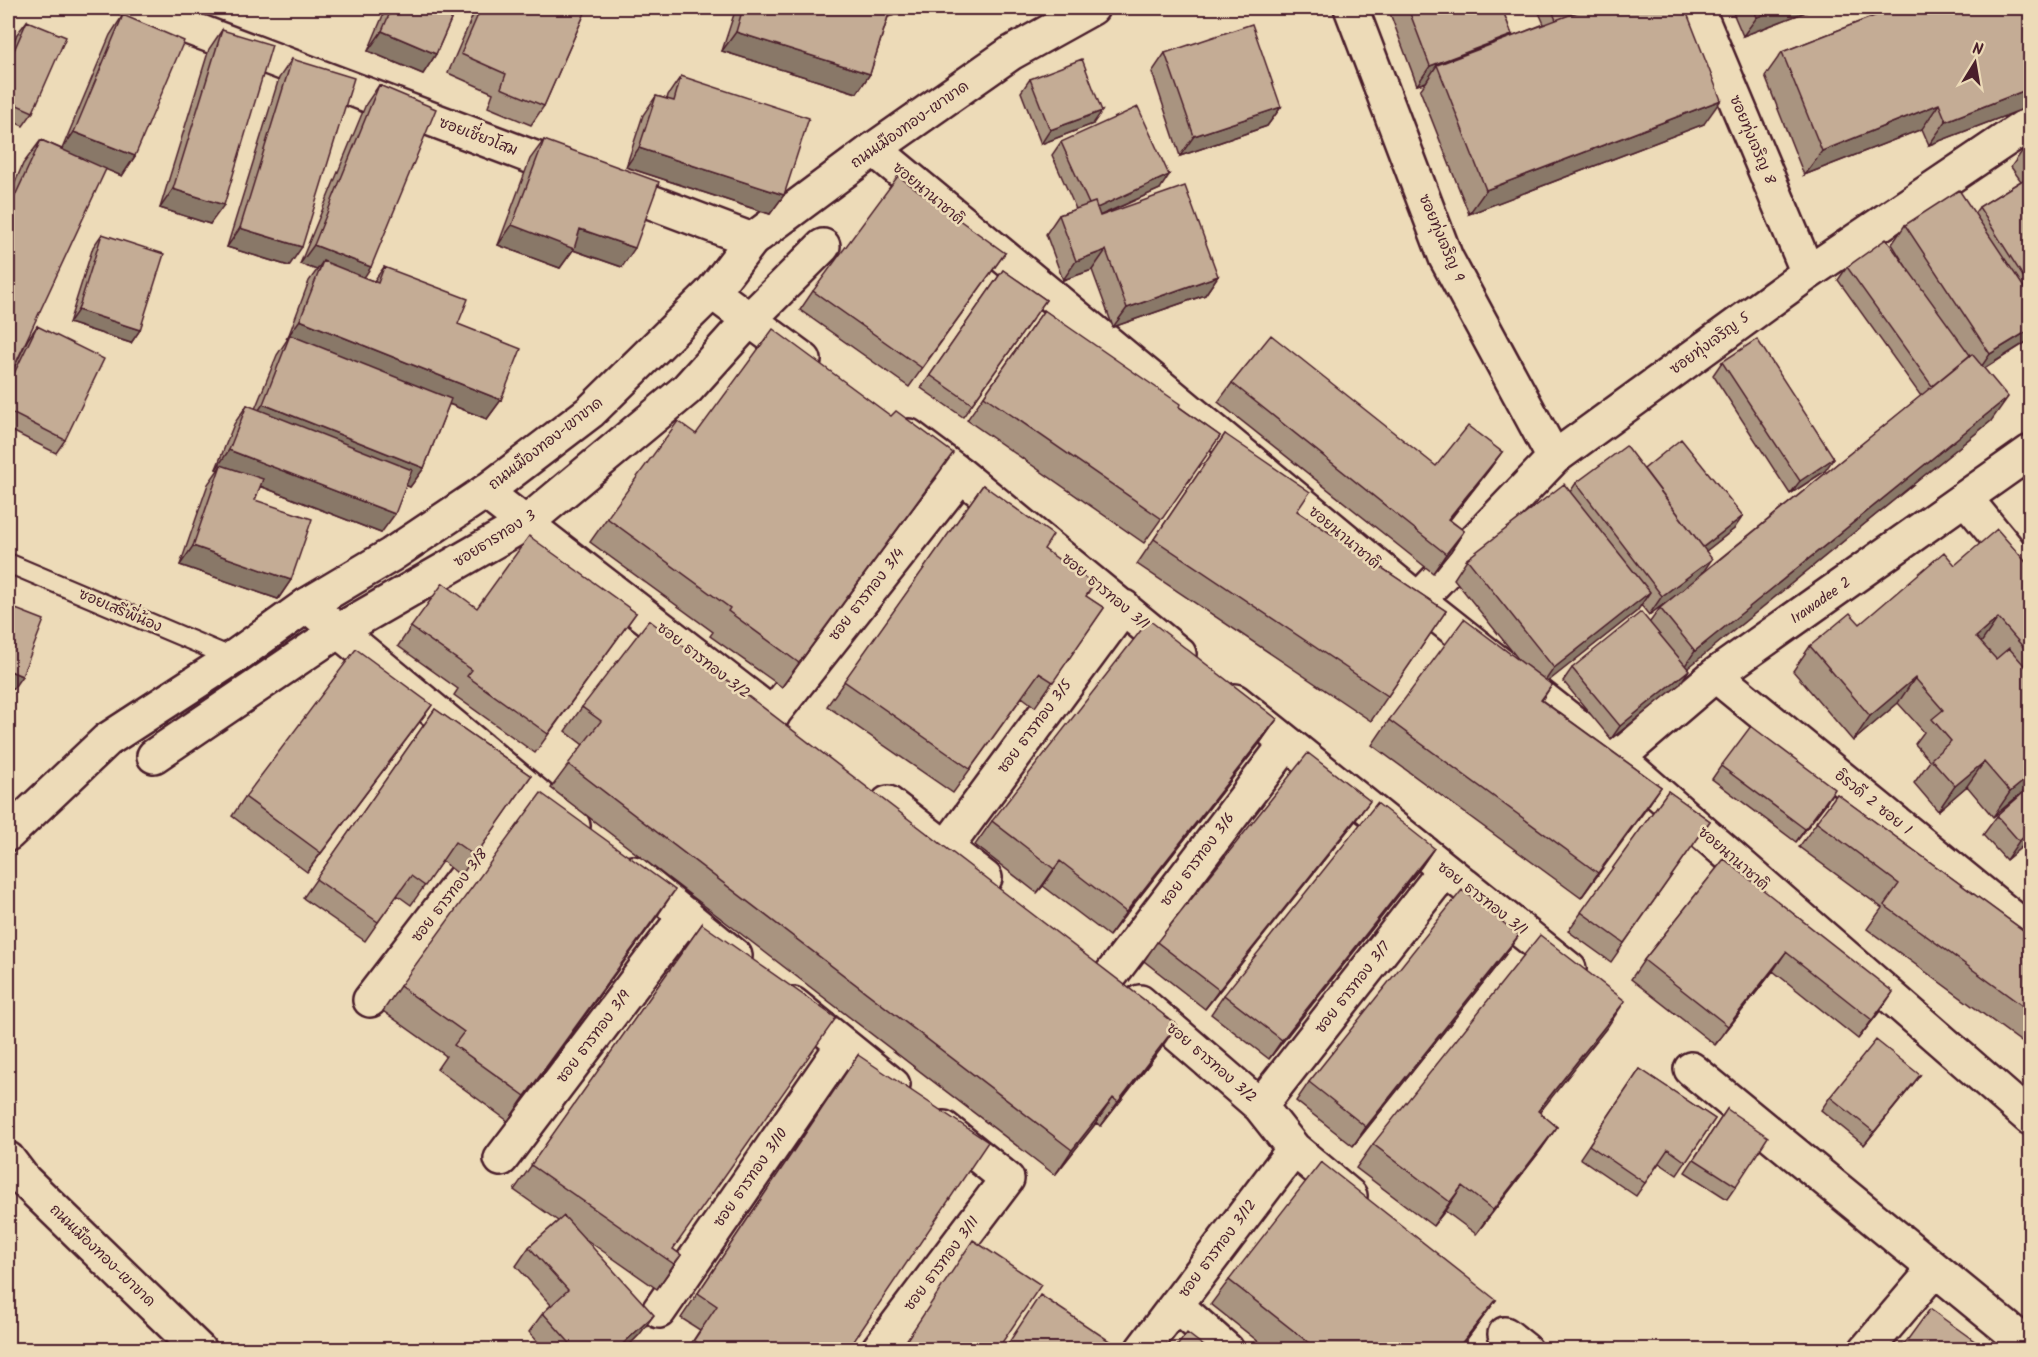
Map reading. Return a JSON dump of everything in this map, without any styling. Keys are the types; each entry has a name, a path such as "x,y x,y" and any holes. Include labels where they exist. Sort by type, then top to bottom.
{"street":[{"name":"ซอยเชี่ยวโสม","path":"137,8 752,240"},
{"name":"ถนนเมืองทอง-เขาขาด","path":"8,834 107,740 233,658 307,605 391,555 485,492 590,412 712,292 752,240 874,149 1011,53 1092,8"},
{"name":"ซอยทุ่งเจริญ 9","path":"1351,8 1446,258 1554,458"},
{"name":"ซอยทุ่งเจริญ 8","path":"1697,8 1808,273"},
{"name":"ซอยทุ่งเจริญ 5","path":"1418,600 1554,458 1808,273 2031,123"},
{"name":"ซอยนานาชาติ","path":"874,149 1418,600 1618,758 2031,1118"},
{"name":"ซอยธารทอง 3","path":"154,756 338,632 526,523 687,389 749,320 822,246"},
{"path":"712,292 828,377"},
{"name":"ซอย ธารทอง 3/1","path":"885,419 962,475 1124,607 1286,744 1573,972"},
{"name":"Irawadee 2","path":"1618,758 1715,675 2031,452"},
{"name":"ซอย ธารทอง 3/4","path":"772,715 962,475"},
{"name":"ซอย ธารทอง 3/2","path":"485,492 800,736"},
{"path":"1966,499 2031,577"},
{"path":"307,605 530,792 686,915 843,1044"},
{"name":"ซอย ธารทอง 3/5","path":"946,848 1124,607"},
{"name":"อิรวดี 2 ซอย 1","path":"1715,675 2031,932"},
{"name":"ซอย ธารทอง 3/6","path":"1110,976 1286,744"},
{"path":"864,785 1010,898"},
{"name":"ซอย ธารทอง 3/8","path":"370,1000 530,792"},
{"name":"ซอย ธารทอง 3/7","path":"1260,1106 1445,870"},
{"name":"ซอย ธารทอง 3/9","path":"501,1159 686,915"},
{"name":"ซอย ธารทอง 3/2","path":"1083,955 1260,1106 1294,1149 1372,1214"},
{"name":"ซอย ธารทอง 3/11","path":"843,1044 1006,1179 878,1350"},
{"name":"ซอย ธารทอง 3/10","path":"659,1311 843,1044"},
{"path":"1691,1069 2031,1347"},
{"name":"ซอย ธารทอง 3/12","path":"1142,1350 1294,1149"},
{"name":"ถนนเมืองทอง-เขาขาด","path":"8,1159 24,1180 199,1350"},
{"path":"1866,1350 1935,1269"},
{"path":"1176,1305 1227,1350"}],"lane":[{"name":"ซอยเสรีพี่น้อง","path":"8,563 233,658"}],"building":[{"path":"392,8 456,8 436,54 382,31"},
{"path":"481,8 587,8 544,106 501,88 506,74 461,54"},
{"path":"743,8 882,8 890,10 870,74 736,32"},
{"path":"1408,8 1502,8 1512,35 1430,66"},
{"path":"1551,8 1588,8 1556,20"},
{"path":"1588,8 1685,8 1721,100 1486,190 1437,65"},
{"path":"1753,8 1781,8 1757,17"},
{"path":"1895,8 2031,8 2031,88 1946,121 1939,104 1822,151 1782,52"},
{"path":"123,15 184,41 135,156 74,132"},
{"path":"27,21 66,37 33,112 8,101 8,64"},
{"path":"1252,24 1281,107 1194,136 1165,53"},
{"path":"222,30 272,45 224,205 173,189"},
{"path":"292,59 354,78 302,247 240,228"},
{"path":"1082,59 1102,111 1050,130 1030,79"},
{"path":"681,76 809,118 784,195 639,148 656,96 674,101"},
{"path":"379,85 436,109 371,267 314,245"},
{"path":"1138,107 1169,175 1097,208 1095,202 1089,204 1061,142"},
{"path":"41,140 106,169 8,380 8,211"},
{"path":"544,140 659,182 635,248 580,229 574,249 512,225"},
{"path":"2031,175 2031,289 1979,207"},
{"path":"898,176 1005,253 922,368 813,291"},
{"path":"1185,186 1218,276 1127,308 1106,250 1076,261 1059,215 1095,202 1100,216"},
{"path":"1959,190 2031,298 2031,329 1990,354 1905,225"},
{"path":"102,234 164,254 140,330 78,310"},
{"path":"1886,239 1970,355 1932,386 1847,267"},
{"path":"323,261 378,283 384,267 468,299 458,324 521,349 501,400 300,320"},
{"path":"1003,270 1046,300 972,404 930,375"},
{"path":"1044,310 1180,404 1179,407 1220,436 1162,519 984,396"},
{"path":"37,326 104,359 65,440 8,411 8,386"},
{"path":"773,329 891,416 896,411 953,453 799,663 728,611 730,608 607,518 678,421 696,434"},
{"path":"290,335 451,399 424,468 263,404"},
{"path":"1271,335 1436,466 1468,426 1502,452 1448,519 1464,531 1446,554 1232,383"},
{"path":"1757,339 1834,458 1800,481 1722,362"},
{"path":"1972,354 2008,397 1695,651 1660,608"},
{"path":"247,405 412,470 395,514 229,450"},
{"path":"1225,434 1310,492 1297,511 1446,611 1388,696 1154,539"},
{"path":"1681,439 1743,516 1703,547 1644,469"},
{"path":"1626,446 1712,559 1662,596 1576,483"},
{"path":"221,465 263,479 255,500 312,519 291,580 193,546"},
{"path":"1564,484 1650,592 1554,668 1467,559"},
{"path":"983,485 1053,535 1044,549 1094,584 1086,596 1104,608 1053,682 1039,673 970,769 844,681"},
{"path":"1997,529 2031,568 2031,656 1998,618 1976,637 1996,659 2009,648 2031,673 2031,775 2010,792 1984,762 1955,786 1931,759 1951,741 1932,719 1943,710 1915,678 1870,716 1810,646 1850,613 1860,624 1944,552 1955,565"},
{"path":"529,536 636,613 548,734 467,676 472,670 411,627 443,583 477,608"},
{"path":"8,606 44,620 22,676 8,670"},
{"path":"1641,612 1689,670 1620,726 1572,668"},
{"path":"1464,619 1552,685 1541,700 1661,787 1598,873 1389,720"},
{"path":"649,620 1177,1025 1118,1102 1113,1098 1072,1150 568,764 601,721 582,707"},
{"path":"1149,620 1277,719 1126,912 1060,861 1054,869 992,821"},
{"path":"356,649 432,705 321,853 245,797"},
{"path":"435,709 531,776 475,856 455,842 425,886 411,876 378,922 316,879"},
{"path":"1751,726 1835,789 1805,829 1721,766"},
{"path":"1308,753 1370,801 1219,990 1157,942"},
{"path":"2031,786 2031,831 2019,841 1997,816"},
{"path":"1668,791 1710,821 1624,943 1581,912"},
{"path":"541,793 675,890 525,1096 454,1045 464,1032 400,986"},
{"path":"1837,794 2031,936 2031,1012 1884,905 1899,884 1816,822"},
{"path":"1377,803 1434,848 1282,1040 1224,995"},
{"path":"1724,859 1893,992 1872,1020 1786,952 1728,1026 1644,960"},
{"path":"1462,890 1519,935 1366,1127 1309,1082"},
{"path":"702,924 836,1018 673,1249 681,1255 674,1264 531,1165"},
{"path":"1540,935 1625,1001 1538,1111 1557,1127 1493,1210 1462,1186 1450,1202 1373,1144"},
{"path":"1876,1040 1920,1075 1874,1132 1830,1097"},
{"path":"858,1055 988,1142 848,1350 707,1350 694,1340 717,1306 698,1293"},
{"path":"1640,1069 1715,1119 1686,1162 1668,1149 1645,1183 1589,1145"},
{"path":"1727,1109 1768,1137 1736,1186 1694,1159"},
{"path":"1321,1162 1496,1300 1456,1350 1318,1350 1229,1280"},
{"path":"564,1216 654,1315 616,1350 576,1350 543,1313 568,1290 529,1247"},
{"path":"973,1240 1041,1285 997,1350 900,1350"},
{"path":"1040,1295 1111,1342 1106,1350 1004,1350"},
{"path":"1930,1309 1987,1350 1900,1350"},
{"path":"1187,1333 1209,1350 1174,1350"},
{"path":"1782,1343 1790,1350 1777,1350"}]}
